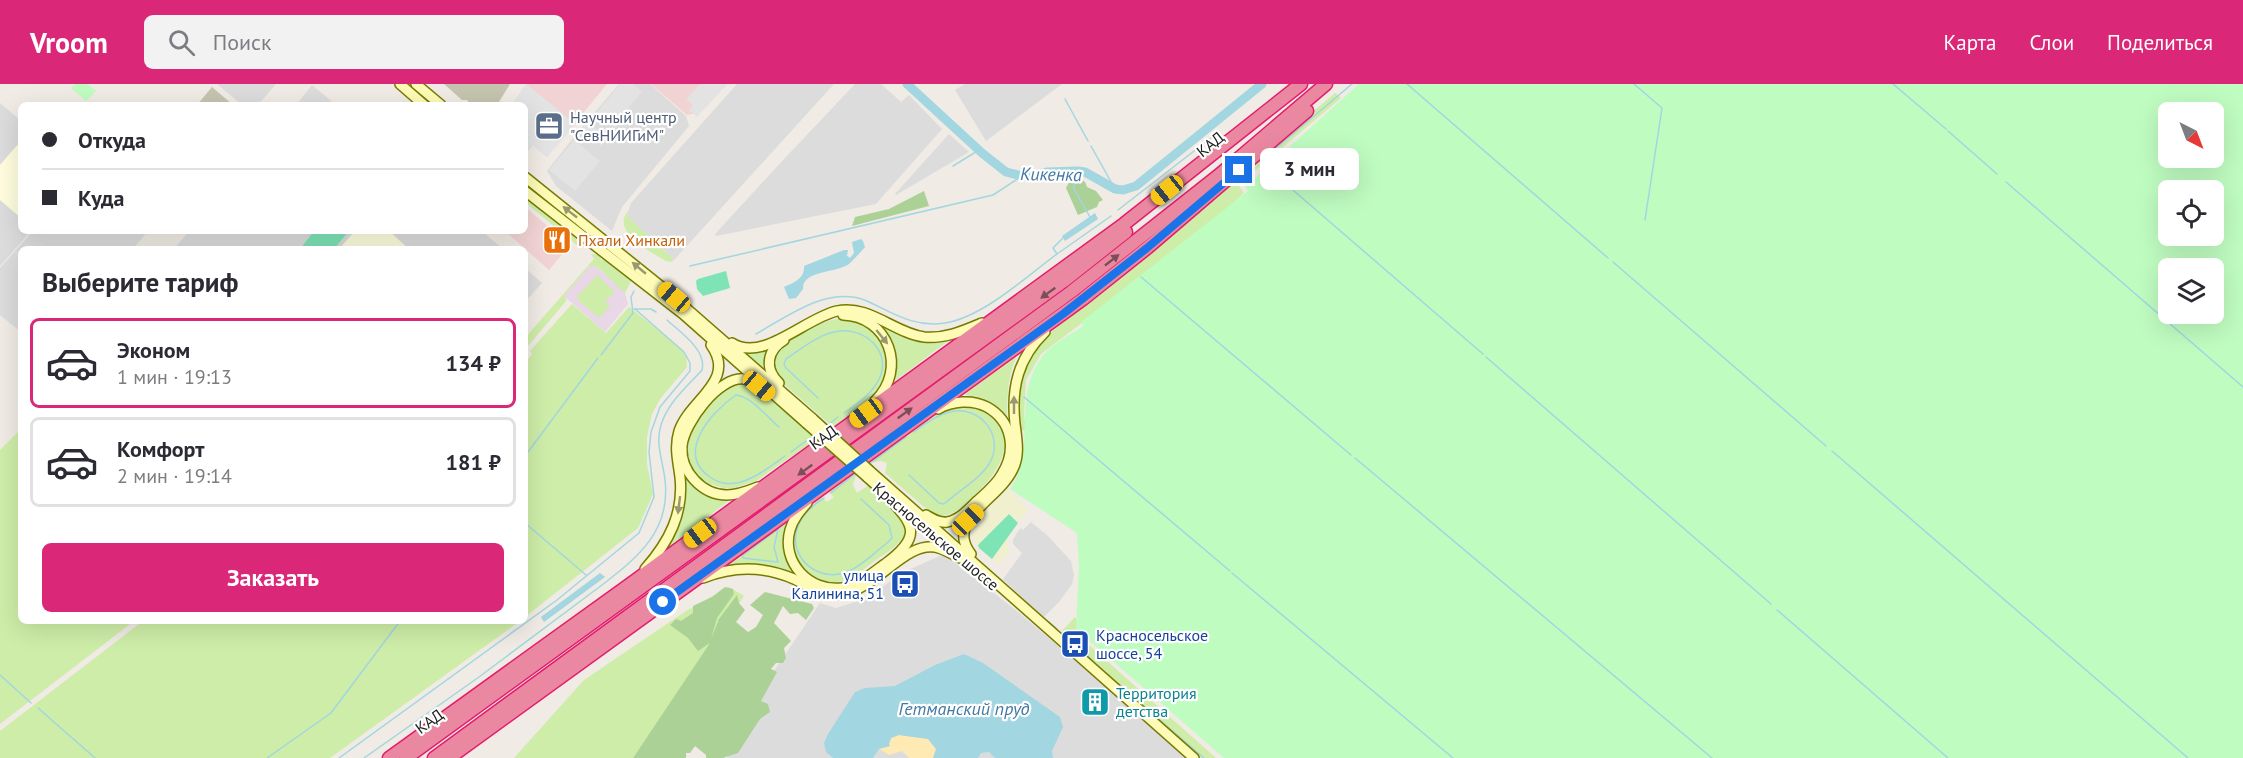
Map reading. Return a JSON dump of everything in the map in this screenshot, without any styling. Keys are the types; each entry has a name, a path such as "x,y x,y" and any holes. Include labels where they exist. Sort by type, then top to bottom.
{"highway":[{"path":"389,758 1124,224 1303,84"},
{"name":"КАД","path":"406,758 1064,281 1233,146 1303,84"},
{"name":"КАД","path":"434,758 1071,292 1218,176 1326,84"},
{"path":"449,758 1063,314 1147,248 1269,145 1336,84"},
{"path":"434,758 528,701"}],"main road":[{"path":"400,84 421,102"},
{"path":"416,84 437,102"},
{"name":"Красносельское шоссе","path":"528,179 708,326 804,412 809,422"},
{"name":"Красносельское шоссе","path":"528,193 672,306 793,412 809,422 877,481 905,501 1044,627"},
{"path":"629,585 657,555 674,527 680,500 680,474 676,457 677,436 691,408 715,382 720,368 712,345 672,306"},
{"path":"708,326 739,348 752,350 838,310 860,311 924,337 956,334 1004,312"},
{"path":"804,412 774,379 769,364 772,351 780,343 823,320 846,314 857,317 873,327 888,345 892,360 892,373 882,394 848,425"},
{"path":"1000,585 966,547 962,538 963,528 1013,470 1018,446 1013,403 1019,369 1037,340 1063,314"},
{"path":"771,481 743,492 727,495 702,487 688,472 685,464 682,446 684,436 697,412 712,396 729,382 739,379 759,386 793,412"},
{"path":"905,501 934,520 951,522 960,517 994,484 1005,468 1011,440 1008,430 998,415 973,402 944,405 910,426"},
{"name":"Красносельское шоссе","path":"877,481 883,492 1044,627 1194,758"},
{"path":"813,495 794,519 790,530 789,549 792,562 804,577 816,585 836,588 858,582 903,551 909,542 911,533 907,518 883,492"},
{"path":"663,602 705,577 736,569 762,569 795,580 821,593 843,594 860,588 925,547 945,550 960,558"}],"shaded area":[{"path":"217,84 276,84 261,102 238,102"},
{"path":"444,84 510,84 499,102 462,100"},
{"name":"Научный центр \"СевНИИГиМ\"","path":"526,84 607,84 547,157 533,145 528,151 528,102 514,102"},
{"path":"526,84 576,124 547,157 533,145 528,151 528,102 514,102"},
{"path":"619,84 650,84 686,116 689,126 622,207 612,231 556,186 547,171 574,137 577,139 580,135 578,132"},
{"path":"620,84 633,84 642,92 621,117 623,119 615,128 597,112"},
{"name":"Научный центр \"СевНИИГиМ\"","path":"651,84 727,84 701,112 687,115"},
{"path":"700,84 727,84 697,117 689,110 693,105 686,99"},
{"path":"737,84 834,84 674,260 627,216 631,203"},
{"path":"855,84 881,84 901,102 909,95 942,129 876,204 716,236 715,234"},
{"path":"905,84 910,84 979,147 974,148"},
{"path":"965,84 1062,84 986,141 955,90"},
{"path":"312,85 332,102 298,102"},
{"path":"212,87 230,102 200,102"},
{"path":"0,103 18,118 18,144 0,165"},
{"path":"588,121 608,139 601,146 581,129"},
{"path":"949,134 969,152 896,195 895,194"},
{"path":"574,140 600,161 575,191 549,170"},
{"path":"18,144 18,215 0,200 0,165"},
{"path":"0,200 18,215 18,234 28,234 0,266"},
{"path":"528,210 570,245 549,270 528,251 528,246 522,246 508,234 528,234"},
{"path":"30,234 146,234 136,246 20,246"},
{"path":"186,234 486,234 500,246 176,246"},
{"path":"352,234 392,234 406,246 342,246"},
{"path":"18,248 18,330 0,315 0,268"},
{"path":"594,265 625,292 628,304 605,332 564,296 590,266"},
{"path":"528,271 542,283 528,299"},
{"path":"1007,488 1028,509 1007,539 1009,552 999,565 974,542 972,530 979,516"},
{"path":"1031,522 1048,536 1071,561 1074,575 1072,584 1043,618 1003,579 1022,553 1013,544 1013,540 1021,528 1023,530"},
{"path":"942,555 949,558 1018,612 1190,758 727,758 757,696 820,603 836,608 864,599 906,571"}],"green space":[{"path":"75,84 88,84 96,91 86,101 71,88"},
{"path":"1359,84 2243,84 2243,758 1224,758 1076,629 1079,567 1077,533 1010,489 1018,473 1022,457 1028,389 1033,373 1042,357 1056,344 1083,326 1081,322 1248,191 1245,187"},
{"path":"1335,93 1341,98 1238,185 1244,193 1195,237 1041,354 1026,380 1024,414 1026,431 1020,430 1018,405 1021,382 1029,360 1043,339"},
{"path":"1077,177 1085,182 1087,187 1096,191 1103,200 1097,207 1078,215 1066,188"},
{"path":"924,191 929,206 852,226 855,217 889,209"},
{"path":"528,199 576,238 578,246 528,204"},
{"path":"629,210 627,216 674,260 666,261 634,240 624,226 624,218"},
{"path":"312,234 346,234 336,246 302,246"},
{"path":"591,254 599,255 601,260 603,259 631,281 625,293 597,267 590,266 564,296 567,300 528,346 528,335 594,259"},
{"path":"726,271 730,288 703,296 697,289 698,279"},
{"path":"597,275 615,292 605,301 610,306 599,318 577,297"},
{"path":"572,304 606,333 629,307 681,348 686,356 687,367 660,399 652,414 647,437 647,464 653,494 638,528 528,615 528,359 532,354 530,351"},
{"path":"843,318 866,326 875,333 882,342 887,364 885,375 874,393 864,404 833,427 778,379 773,368 773,356 787,342 805,331"},
{"path":"883,327 904,333 956,335 891,384"},
{"path":"1022,345 1013,364 1009,381 1007,417 1005,418 1000,410 990,402 963,393"},
{"path":"771,346 765,371 745,354 746,352"},
{"path":"739,381 758,387 817,439 756,481 733,488 723,488 704,482 688,465 684,446 690,425 723,388"},
{"path":"969,404 990,413 999,422 1004,432 1003,454 999,465 985,485 966,504 949,514 935,514 885,473 887,463 874,462 869,458 924,419 944,408"},
{"path":"18,432 18,624 130,624 0,724 0,450"},
{"path":"684,471 700,487 735,496 660,554 667,544"},
{"path":"852,471 856,475 853,485 857,493 869,485 890,505 908,528 903,538 895,546 854,576 845,580 826,582 811,578 800,568 794,555 793,540 797,523 806,508 820,495 827,502 834,497 827,490"},
{"path":"791,513 785,529 784,543 793,575 722,568"},
{"path":"1009,514 1018,523 992,559 978,545"},
{"path":"725,587 733,589 734,594 717,618 711,639 719,619 737,595 739,603 745,610 736,622 748,632 756,627 763,615 750,605 765,592 812,604 814,608 806,620 798,613 790,614 783,606 774,623 791,641 784,648 786,658 783,663 776,663 771,669 777,672 761,701 768,704 770,712 760,719 738,753 723,758 706,758 706,755 695,746 690,753 686,753 686,758 633,758 710,643 698,651 688,638 670,625 676,619 681,621 693,613 693,606 712,597"},
{"path":"729,587 744,596 633,758 514,758 584,680 686,611"},
{"path":"1075,617 1090,646 1216,758 1200,758 1094,665 1076,637 1062,631"},
{"path":"139,624 516,624 330,758 0,758 0,731"}],"sand":[{"path":"899,735 928,739 936,749 933,758 909,758 902,751 889,755 879,749 889,744 891,738"}],"water":[{"path":"1095,213 1098,219 1065,241 1062,236"},
{"path":"861,239 865,247 849,264 808,278 796,298 789,299 784,287 795,282 803,274 804,266 844,250 848,250 847,256 850,258 854,253 852,242"},
{"path":"600,573 605,577 544,622 541,617"},
{"name":"Гетманский пруд","path":"964,654 983,663 1060,717 1063,727 1052,751 1053,758 995,758 989,752 981,753 978,758 933,758 936,749 928,739 899,735 891,738 890,746 879,749 873,758 833,758 826,752 824,743 828,734 855,692 865,688 895,686 935,665"}],"waterway":[{"name":"Кикенка","path":"907,84 1006,172 1022,176 1036,176 1047,172 1085,172 1115,189 1123,190 1136,186 1262,84"},
{"path":"1261,161 1352,84"},
{"path":"1407,84 1608,258"},
{"path":"1634,84 1662,108 1645,220"},
{"path":"1893,84 1946,129"},
{"path":"1065,99 1088,141"},
{"path":"1948,131 1997,174"},
{"path":"1118,210 1216,134"},
{"path":"1091,146 1115,189"},
{"path":"953,166 979,150"},
{"path":"1083,172 1073,187 1090,217"},
{"path":"1272,172 1483,354"},
{"path":"690,266 993,195 1022,176"},
{"path":"2006,182 2243,387"},
{"path":"1063,238 1053,248 1057,254 1111,216"},
{"path":"756,334 795,311 838,297 852,297 867,301 914,321 945,323 989,305 1057,254"},
{"path":"1613,262 1826,446"},
{"path":"1141,277 1351,455"},
{"path":"601,355 633,313 631,297 634,291"},
{"path":"634,309 651,309 656,312"},
{"path":"528,621 639,533 654,497 649,452 651,432 660,407 690,371 690,363 684,352 635,309"},
{"path":"364,758 479,677 602,585 628,564 649,541 663,514 665,498 665,480 659,446 661,425 673,402 702,370 697,349 667,320"},
{"path":"818,398 786,368 784,364 786,359 811,342 832,332 848,331 866,337 873,343 882,358 880,377 869,393 844,413"},
{"path":"1486,357 1771,604"},
{"path":"528,452 598,358"},
{"path":"779,427 753,403 736,395 726,402 708,422 696,445 696,456 700,467 710,477 729,484 753,477 785,456"},
{"path":"1024,397 1230,571"},
{"path":"909,475 939,503 944,504 980,475 989,464 993,454 992,434 987,425 971,413 961,411 945,413 914,432"},
{"path":"827,426 838,417"},
{"path":"791,452 813,436"},
{"path":"868,465 906,437"},
{"path":"1832,451 2188,758"},
{"path":"1355,458 1712,758"},
{"path":"831,493 856,473"},
{"path":"824,498 802,518 797,528 796,545 804,562 820,572 830,574 849,571 869,558 892,538 889,525 861,499"},
{"path":"528,526 586,575"},
{"path":"778,529 774,547 778,562 743,558 742,556 778,529"},
{"path":"1232,573 1453,758"},
{"path":"1777,610 1948,758"},
{"path":"1049,622 1056,628"},
{"path":"267,758 331,713 398,624"},
{"path":"339,758 524,624"},
{"path":"1065,634 1075,638 1092,661"},
{"path":"0,675 31,703"},
{"path":"1122,688 1204,758"},
{"path":"38,708 95,758"}],"place":[{"name":"Научный центр \"СевНИИГиМ\"","path":"549,126"},
{"name":"Пхали Хинкали","path":"557,240"},
{"name":"улица Калинина, 51","path":"905,584"},
{"name":"Красносельское шоссе, 54","path":"1075,644"},
{"name":"Территория детства","path":"1095,702"}],"route":[{"path":"663,602 872,454 1063,314 1147,248 1239,170"}]}
